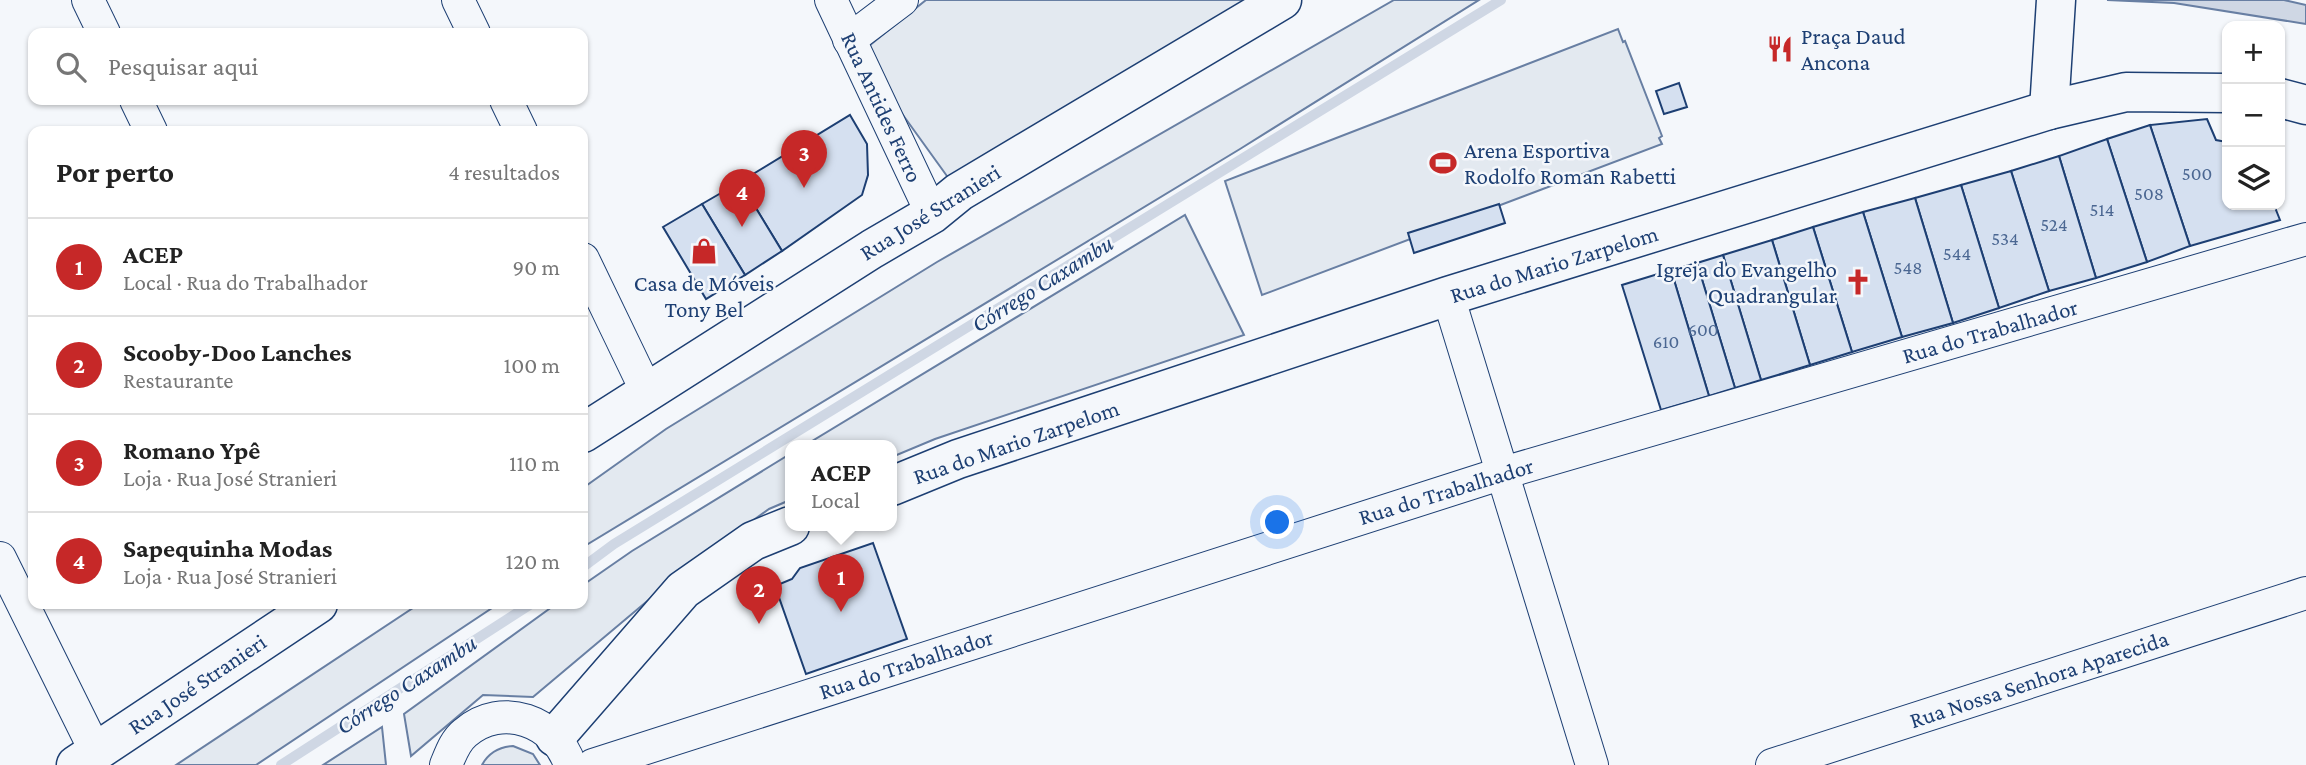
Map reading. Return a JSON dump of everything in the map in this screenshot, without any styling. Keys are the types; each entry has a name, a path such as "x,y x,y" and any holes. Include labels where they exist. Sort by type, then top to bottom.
{"street":[{"path":"88,0 102,28"},
{"path":"458,0 472,28"},
{"name":"Rua Antides Ferro","path":"831,0 932,214"},
{"path":"849,40 902,0"},
{"name":"Rua José Stranieri","path":"588,430 872,249 932,214 959,192 1282,0"},
{"path":"2049,110 2056,0"},
{"name":"Rua do Mario Zarpelom","path":"897,484 958,459 1448,296 2049,110 2126,92 2222,93"},
{"path":"2285,99 2306,105"},
{"path":"138,105 149,126"},
{"path":"508,105 519,126"},
{"name":"Rua do Trabalhador","path":"593,765 1503,472 2306,239"},
{"path":"588,269 647,392"},
{"path":"1448,296 1592,765"},
{"path":"446,765 452,748 465,733 482,722 500,717 530,721 562,751 683,590 753,541 785,528"},
{"path":"0,558 86,758"},
{"name":"Rua Nossa Senhora Aparecida","path":"1772,765 2306,593"},
{"name":"Rua José Stranieri","path":"86,758 310,609"}],"shaded area":[{"path":"926,0 1250,0 952,183 859,54"},
{"path":"1394,0 1479,0 1240,149 588,544 588,484 666,429 937,262"},
{"path":"2107,0 2284,0 2306,5 2306,24 2174,3"},
{"name":"Arena Esportiva Rodolfo Roman Rabetti","path":"1618,29 1662,136 1659,138 1662,144 1262,295 1225,181"},
{"path":"1185,215 1244,335 935,439 897,455 897,440 814,440"},
{"path":"785,457 785,502 769,509 683,571 533,697 483,695 411,756 404,714 549,609 588,609 588,582 632,551"},
{"path":"411,609 490,609 256,765 176,765"},
{"path":"382,727 386,765 323,765"},
{"path":"513,746 533,754 540,765 482,765 495,751"}],"building":[{"path":"1679,83 1687,107 1664,114 1656,91"},
{"path":"850,115 867,144 868,175 862,195 782,251 740,182"},
{"path":"2207,119 2216,140 2222,141 2222,210 2276,210 2280,220 2190,246 2150,125"},
{"path":"2150,125 2190,246 2147,262 2107,139"},
{"path":"2107,139 2147,262 2096,278 2059,156"},
{"path":"2059,156 2096,278 2049,291 2011,171"},
{"path":"2011,171 2049,291 1999,308 1961,185"},
{"path":"740,182 782,251 745,275 702,204"},
{"path":"1961,185 1999,308 1953,323 1915,198"},
{"path":"1915,198 1953,323 1902,337 1863,212"},
{"name":"Casa de Móveis Tony Bel","path":"702,204 745,275 706,299 663,227"},
{"path":"1499,204 1505,223 1414,253 1408,233"},
{"name":"Igreja do Evangelho Quadrangular","path":"1863,212 1902,337 1852,352 1813,227"},
{"path":"1813,227 1852,352 1810,365 1772,240"},
{"path":"1772,240 1810,365 1761,380 1723,255"},
{"path":"1723,255 1761,380 1735,388 1697,263"},
{"path":"1697,263 1735,388 1709,396 1671,270"},
{"path":"1671,270 1709,396 1661,410 1622,285"},
{"path":"873,543 907,639 806,674 775,586 792,579 800,568"}],"waterway":[{"name":"Córrego Caxambu","path":"588,563 614,544 1501,0"},
{"name":"Córrego Caxambu","path":"281,765 523,609"}],"place":[{"name":"Praça Daud Ancona","path":"1780,49"},
{"name":"Arena Esportiva Rodolfo Roman Rabetti","path":"1443,163"},
{"name":"Romano Ypê","path":"804,188"},
{"name":"Sapequinha Modas","path":"742,227"},
{"name":"Casa de Móveis Tony Bel","path":"704,251"},
{"name":"Igreja do Evangelho Quadrangular","path":"1858,282"},
{"name":"ACEP","path":"841,612"},
{"name":"Scooby-Doo Lanches","path":"759,624"}]}
